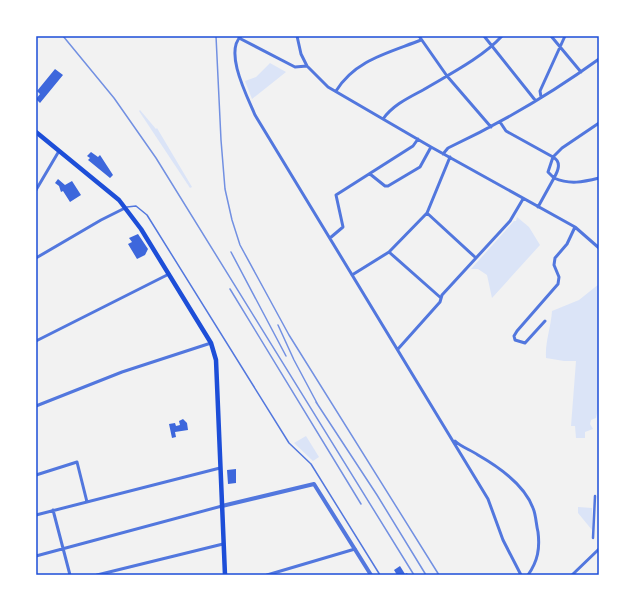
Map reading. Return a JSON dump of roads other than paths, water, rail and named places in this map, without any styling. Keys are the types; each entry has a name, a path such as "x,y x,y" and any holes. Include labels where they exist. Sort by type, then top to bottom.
{"main road":[{"path":"36,132 109,191 125,208 141,229 211,343 216,360 225,575"}],"street":[{"path":"297,36 301,54 307,66 322,82 443,154 575,227 599,248"},
{"path":"419,36 447,76 491,128"},
{"path":"484,36 536,100"},
{"path":"383,119 399,104 447,76 491,46 502,36"},
{"path":"551,36 581,72"},
{"path":"540,97 540,91 565,36"},
{"path":"307,66 295,67 240,37 235,44 235,58 242,84 255,115 488,499 503,540 521,575"},
{"path":"336,91 351,72 364,62 421,40"},
{"path":"443,154 448,148 491,128 581,72 599,59"},
{"path":"500,122 506,131 553,157 559,164 558,171 538,206"},
{"path":"599,123 562,148 553,157 548,172 554,178 566,183 576,183 599,178"},
{"path":"330,238 343,227 336,195 413,146 418,139"},
{"path":"370,174 385,186 388,186 420,167 431,147"},
{"path":"36,190 59,152"},
{"path":"352,275 389,252 427,213 450,157"},
{"path":"398,349 436,308 442,298 510,220 523,198"},
{"path":"36,258 101,220 125,208"},
{"path":"427,213 476,258"},
{"path":"545,321 525,343 515,340 514,336 517,331 558,284 559,276 554,265 555,258 567,244 575,227"},
{"path":"389,252 442,298"},
{"path":"36,341 169,274"},
{"path":"36,406 112,376 211,343"},
{"path":"452,438 506,474 521,489 530,502 535,514 540,550 535,564 528,575"},
{"path":"36,475 77,462 87,502"},
{"path":"36,515 220,468"},
{"path":"36,556 222,506 314,484 371,575"},
{"path":"593,538 595,496"},
{"path":"53,510 70,575"},
{"path":"97,575 223,544"},
{"path":"267,575 355,549"},
{"path":"572,575 599,549"}],"lane":[{"path":"125,208 136,206 147,215 288,444 312,464 380,575"}],"railway":[{"path":"63,36 114,98 156,158 414,575"},
{"path":"216,36 225,189 232,220 240,245 289,335 439,575"},
{"path":"231,252 286,356"},
{"path":"230,289 361,504"},
{"path":"278,325 294,360 318,405"},
{"path":"316,402 377,495 426,575"}]}
